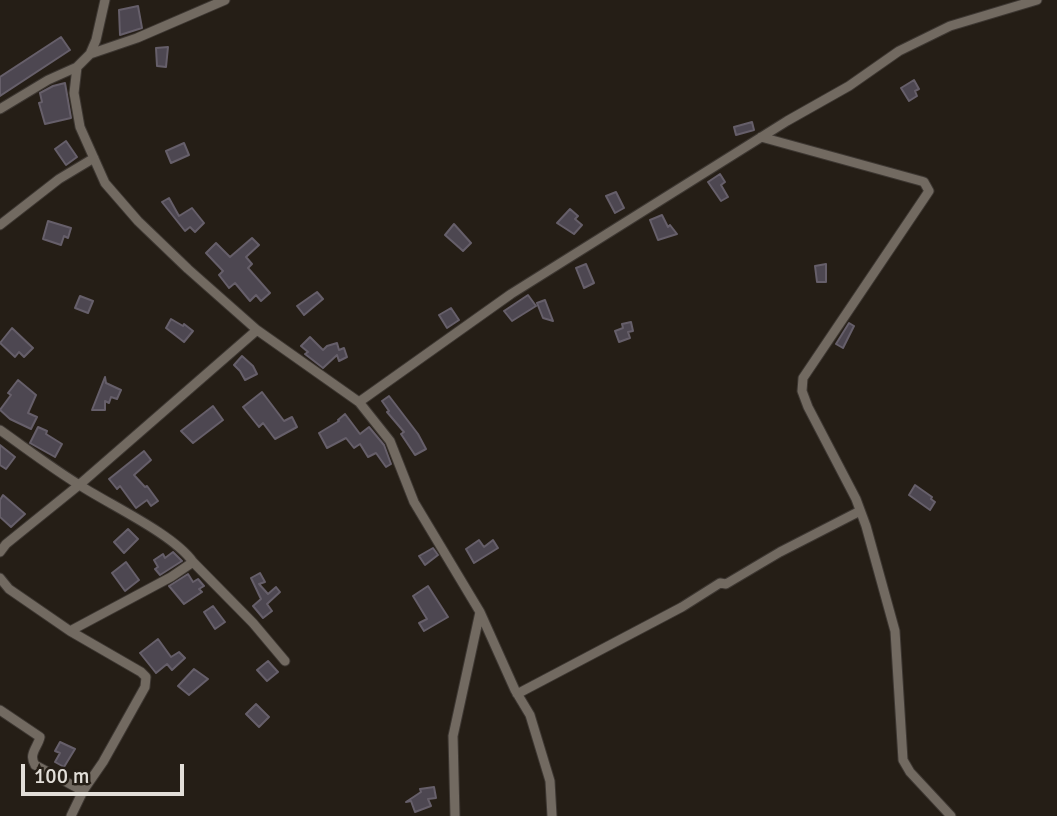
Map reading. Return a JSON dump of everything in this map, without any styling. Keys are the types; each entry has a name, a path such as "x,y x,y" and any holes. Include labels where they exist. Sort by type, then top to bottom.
{"street":[{"path":"90,54 105,0"},
{"path":"0,109 77,66 90,54 137,38 225,0"},
{"path":"359,402 511,294 849,86 899,51 950,26 1037,0"},
{"path":"77,66 74,93 80,127 105,183 138,221 257,330 359,402 390,441 414,502 480,612 517,694 530,715 550,780 552,816"},
{"path":"761,138 921,181 928,186 929,191 803,378 802,391 860,511 895,631 903,760 910,772 951,816"},
{"path":"0,225 59,179 94,158"},
{"path":"0,552 6,544 79,485 257,330"},
{"path":"0,430 79,485 135,517 186,552 260,631 285,662"},
{"path":"517,694 682,607 720,583 726,584 780,552 860,511"},
{"path":"70,631 171,577 193,562"},
{"path":"0,578 9,589 70,631 141,671 147,681 71,816"},
{"path":"455,816 453,736 480,612"},
{"path":"0,710 40,737 32,754 35,765 83,791"}],"building":[{"path":"138,6 142,28 120,35 119,10"},
{"path":"61,37 70,50 0,96 0,77"},
{"path":"168,47 166,67 157,66 156,48"},
{"path":"914,80 919,89 915,91 917,96 909,101 901,88"},
{"path":"65,83 71,118 45,124 39,103 42,102 40,93"},
{"path":"752,122 754,130 736,135 734,127"},
{"path":"66,141 77,157 66,165 55,149"},
{"path":"184,143 189,155 171,163 166,151"},
{"path":"720,174 725,182 721,185 728,197 721,201 708,182"},
{"path":"616,192 624,208 615,213 606,196"},
{"path":"169,198 179,216 192,208 204,223 195,232 190,227 185,231 162,202"},
{"path":"570,209 578,216 575,219 582,225 574,234 557,223"},
{"path":"662,215 668,227 670,225 677,234 658,240 650,220"},
{"path":"48,221 71,228 68,238 64,236 61,245 43,239"},
{"path":"454,224 471,243 463,251 445,235"},
{"path":"252,238 259,245 246,257 252,264 248,268 270,293 261,301 256,295 250,301 235,283 229,288 219,275 223,271 206,253 216,243 230,257"},
{"path":"586,264 594,283 584,288 576,268"},
{"path":"826,264 826,282 817,282 815,266"},
{"path":"317,292 323,299 304,315 297,306"},
{"path":"528,295 536,306 512,321 504,311"},
{"path":"80,296 93,301 88,313 75,308"},
{"path":"545,300 553,321 543,318 537,303"},
{"path":"451,308 459,320 447,328 439,315"},
{"path":"171,319 193,331 184,342 166,328"},
{"path":"631,322 633,331 628,332 630,338 619,342 615,331 623,328 622,324"},
{"path":"849,323 854,326 843,348 836,344"},
{"path":"12,328 33,348 24,357 19,352 15,357 0,343"},
{"path":"310,337 323,350 337,343 339,350 344,348 347,357 339,361 337,355 323,368 305,354 308,352 301,346"},
{"path":"242,356 257,374 245,380 234,365"},
{"path":"105,377 106,383 121,390 117,399 111,397 109,403 105,401 105,410 92,410"},
{"path":"18,380 36,395 28,413 37,417 31,429 10,419 0,410"},
{"path":"262,392 284,421 292,417 297,427 275,439 263,423 259,427 243,407"},
{"path":"389,396 426,449 415,455 401,434 404,432 387,412 389,411 382,401"},
{"path":"213,406 223,420 193,443 181,431"},
{"path":"345,414 360,434 369,427 384,445 391,464 386,467 376,453 368,457 360,444 354,448 346,438 327,448 319,433 339,421"},
{"path":"38,427 62,444 55,457 30,443"},
{"path":"0,445 15,457 6,469 0,465"},
{"path":"144,451 151,460 134,475 158,501 151,506 147,500 136,508 120,486 117,489 109,479"},
{"path":"915,485 935,502 930,510 909,495"},
{"path":"3,495 25,514 11,527 0,517 0,500"},
{"path":"128,529 138,539 124,553 114,542"},
{"path":"479,540 484,547 493,540 498,548 474,563 466,549"},
{"path":"433,548 438,555 425,565 419,556"},
{"path":"173,552 182,561 160,575 155,569 158,567 154,560 163,554 165,558"},
{"path":"126,562 139,580 125,591 112,573"},
{"path":"260,573 265,582 259,584 268,594 276,587 280,592 267,604 272,611 263,618 253,606 261,599 251,578"},
{"path":"188,574 193,582 198,579 204,586 199,589 202,592 184,604 169,586"},
{"path":"428,586 448,617 424,631 419,623 427,619 413,596"},
{"path":"213,606 225,622 215,629 204,612"},
{"path":"158,639 171,657 179,652 185,658 172,670 167,664 156,673 140,653"},
{"path":"268,661 278,672 267,681 257,670"},
{"path":"194,669 208,679 189,695 178,686"},
{"path":"256,704 269,717 259,727 246,714"},
{"path":"60,742 75,749 64,767 55,762 60,753 55,751"},
{"path":"434,787 436,798 428,799 431,806 415,812 411,801 406,802 421,792 420,789"}]}
